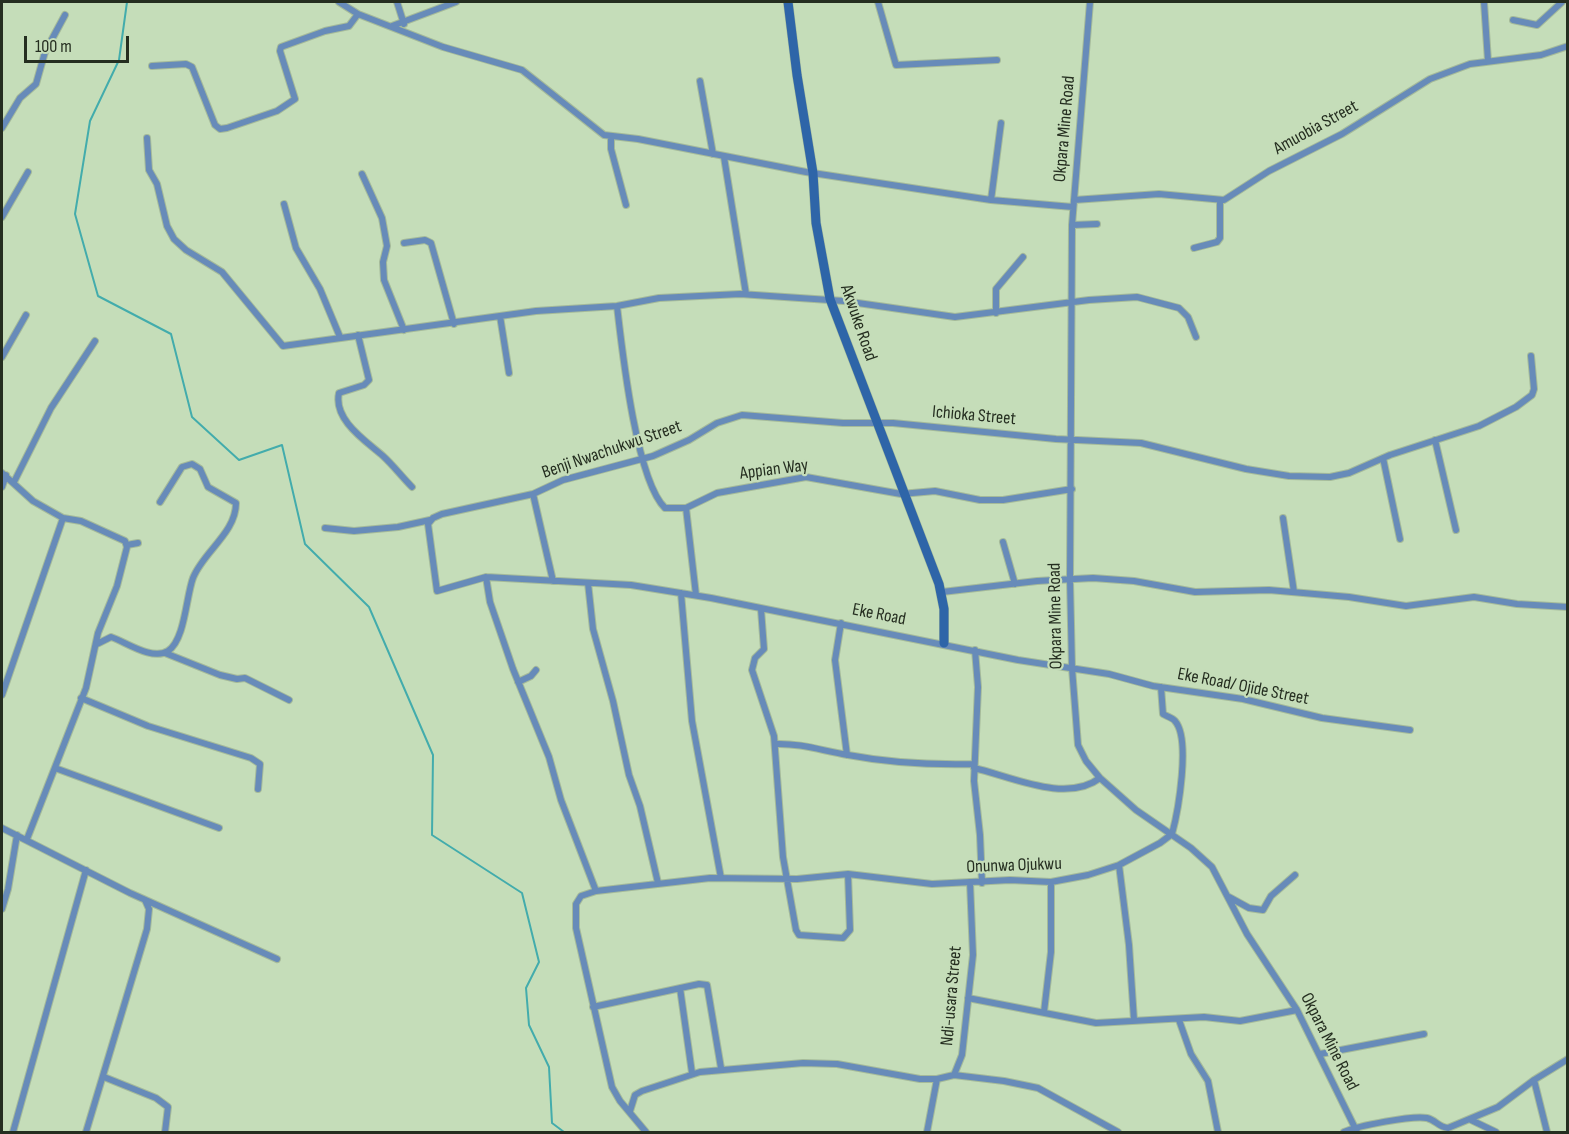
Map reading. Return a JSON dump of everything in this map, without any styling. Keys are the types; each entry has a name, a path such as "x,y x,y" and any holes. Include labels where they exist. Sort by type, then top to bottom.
{"main road":[{"name":"Akwuke Road","path":"789,2 797,75 813,173 816,223 830,299 875,422 942,592 944,643"}],"street":[{"path":"339,2 358,14 443,47 522,70 593,128 611,137 638,139 813,173 991,200 1074,203 1159,194 1220,201 1220,238 1217,242 1194,248"},
{"path":"397,2 404,31"},
{"path":"392,26 456,2"},
{"path":"878,2 896,65 997,60"},
{"name":"Okpara Mine Road","path":"1090,2 1072,225 1070,580 1072,668 1078,745 1086,761 1100,778 1142,814 1209,863 1247,934 1297,1010 1355,1130"},
{"path":"1484,2 1488,61"},
{"path":"1513,20 1537,26 1562,2"},
{"path":"152,66 186,64 192,67 215,125 220,129 227,128 277,111 295,99 296,94 280,51 282,47 349,26 358,14"},
{"path":"2,128 20,98 36,84 45,52 65,15"},
{"name":"Amuobia Street","path":"1220,201 1228,199 1277,166 1342,134 1421,83 1459,68 1488,61 1541,55 1568,46"},
{"path":"700,81 713,154"},
{"path":"991,200 1001,123"},
{"path":"611,137 611,149 626,205"},
{"path":"147,138 149,170 157,184 165,219 174,239 186,250 222,272 245,297 283,346 500,316 617,306 659,298 746,294 830,299 955,317 1071,302 1137,297 1179,308 1188,317 1196,337"},
{"path":"724,157 746,294"},
{"path":"2,217 28,172"},
{"path":"362,174 382,218 387,246 383,262 384,280 404,330"},
{"path":"284,204 296,248 320,289 340,338"},
{"path":"1072,225 1097,224"},
{"path":"404,243 425,240 432,243 454,324"},
{"path":"996,313 996,289 1023,257"},
{"path":"617,306 627,387 642,460 662,506 668,509 686,508 696,595"},
{"path":"2,357 26,315"},
{"path":"500,316 509,373"},
{"path":"358,335 369,380 364,385 339,393 341,409 346,420 360,438 383,456 412,487"},
{"path":"14,482 51,408 94,341"},
{"name":"Ichioka Street","path":"875,422 1070,440 1149,444 1246,469 1306,478 1340,476 1383,458 1479,426 1527,400 1534,389 1531,356"},
{"name":"Benji Nwachukwu Street","path":"325,528 354,531 398,527 430,520 442,514 533,495 563,480 642,460 673,449 717,423 742,415 843,423 875,422"},
{"path":"1435,440 1456,530"},
{"path":"1383,458 1400,538"},
{"path":"160,502 182,467 192,464 200,469 208,487 236,503 230,525 193,578 177,641 165,653"},
{"path":"2,487 4,474 33,501 63,518 81,521 124,541 126,545 117,586 98,633 97,644 81,698 27,839"},
{"name":"Appian Way","path":"686,508 717,493 806,477 904,494 935,491 969,500 996,500 1072,489"},
{"path":"533,495 553,581"},
{"path":"2,694 63,518"},
{"path":"1283,518 1294,592"},
{"name":"Eke Road","path":"430,520 435,590 438,591 486,577 632,585 696,595 1072,668"},
{"path":"1003,542 1015,584"},
{"path":"126,545 138,543"},
{"path":"486,577 490,602 518,682 549,757 561,800 596,891 581,896 575,909 577,939 612,1087 646,1132"},
{"path":"942,592 1093,578 1134,581 1206,592 1269,590 1294,592 1406,606 1474,597 1517,604 1568,607"},
{"path":"588,583 592,629 614,701 629,775 640,806 658,883"},
{"path":"681,593 692,721 721,878"},
{"path":"761,609 764,649 755,658 752,670 775,744 781,834 796,930 800,935 843,938 850,930 848,874"},
{"path":"842,623 835,660 847,755"},
{"path":"97,644 111,637 146,651 165,653 220,675 237,679 245,678 289,700"},
{"path":"975,650 978,687 974,766 981,836 982,883"},
{"name":"Eke Road/ Ojide Street","path":"1072,668 1161,687 1232,697 1322,718 1410,730"},
{"path":"518,682 531,676 536,670"},
{"path":"1161,687 1163,714 1176,722 1183,742 1179,808 1172,834"},
{"path":"81,698 148,726 251,758 260,764 258,789"},
{"path":"775,744 811,746 847,755 896,762 974,766 1019,783 1060,788 1087,786 1100,778"},
{"path":"55,768 219,828"},
{"path":"2,828 146,900 278,959"},
{"name":"Onunwa Ojukwu","path":"596,891 721,878 788,879 848,874 921,884 1010,880 1051,882 1088,876 1119,865 1172,834"},
{"path":"2,909 8,889 16,835"},
{"path":"1119,865 1129,945 1134,1020"},
{"path":"13,1132 86,870"},
{"path":"1229,897 1249,908 1264,910 1271,896 1295,875"},
{"name":"Ndi-usara Street","path":"954,1075 962,1055 973,955 970,882"},
{"path":"1044,1012 1051,952 1051,882"},
{"path":"86,1132 147,929 149,909 146,900"},
{"path":"592,1007 699,984 708,987 721,1068"},
{"path":"680,988 692,1073"},
{"path":"968,998 1096,1023 1218,1017 1247,1020 1297,1010"},
{"path":"1179,1020 1191,1054 1208,1082 1218,1132"},
{"path":"1320,1054 1424,1034"},
{"path":"1344,1132 1424,1118 1442,1128 1448,1128 1498,1107 1534,1080 1568,1059"},
{"path":"630,1111 633,1099 639,1092 692,1073 721,1068 837,1064 891,1076 937,1079 954,1075 1038,1088 1118,1132"},
{"path":"104,1077 156,1098 168,1107 165,1132"},
{"path":"927,1132 937,1079"},
{"path":"1534,1080 1547,1132"},
{"path":"1471,1120 1496,1132"}],"waterway":[{"path":"127,2 119,60 90,121 75,214 98,296 171,334 192,417 239,460 282,445 305,544 369,607 433,755 432,835 522,893 539,962 526,988 529,1025 549,1067 552,1123 564,1132"}]}
